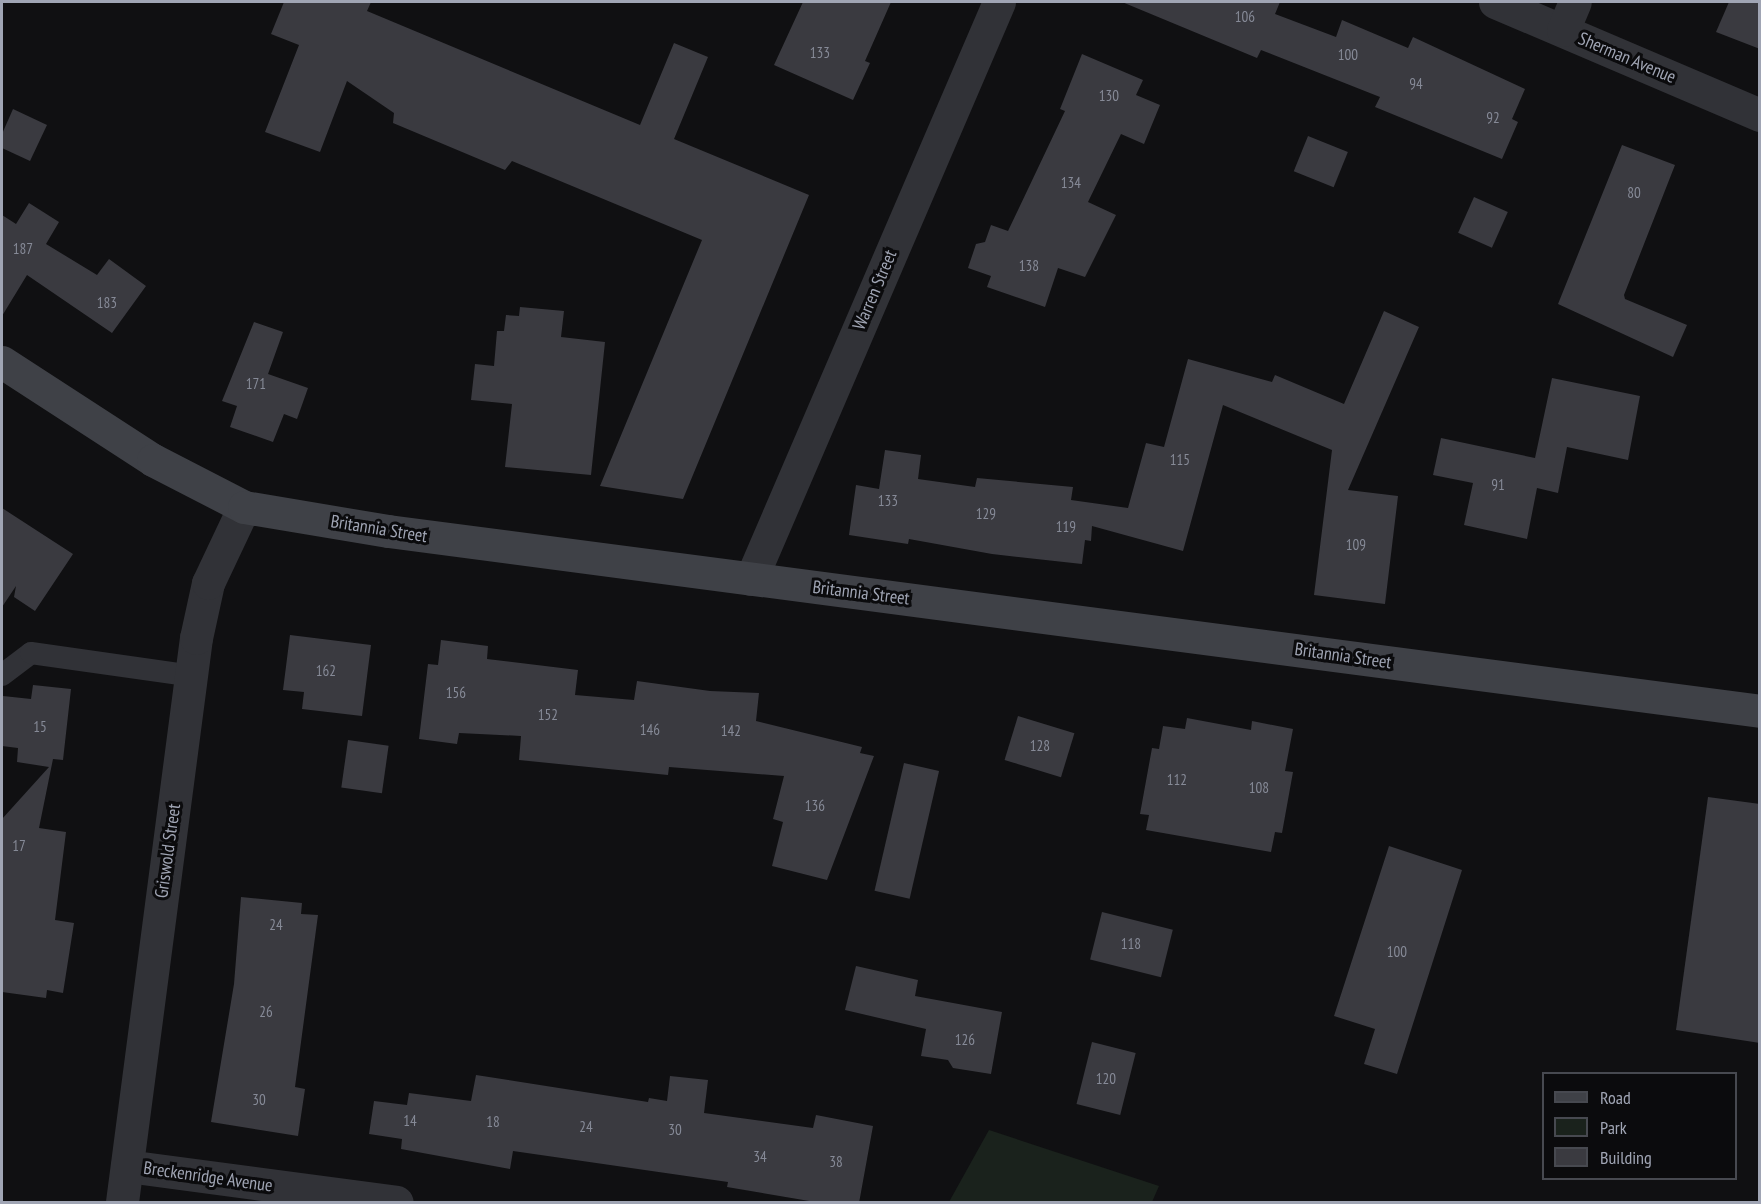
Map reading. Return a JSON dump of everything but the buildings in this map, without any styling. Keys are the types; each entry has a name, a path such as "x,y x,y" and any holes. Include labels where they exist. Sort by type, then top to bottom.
{"main road":[{"name":"Britannia Street","path":"2,362 153,460 244,507 388,531 1760,711"}],"street":[{"name":"Warren Street","path":"751,579 999,2"},
{"name":"Sherman Avenue","path":"1495,2 1569,16 1760,115"},
{"name":"Griswold Street","path":"122,1203 192,676 208,583 244,507"},
{"name":"Breckenridge Avenue","path":"127,1166 397,1203"}],"lane":[{"path":"2,675 31,653 192,676"}],"green space":[{"path":"989,1130 1159,1186 1152,1202 949,1202"}]}
